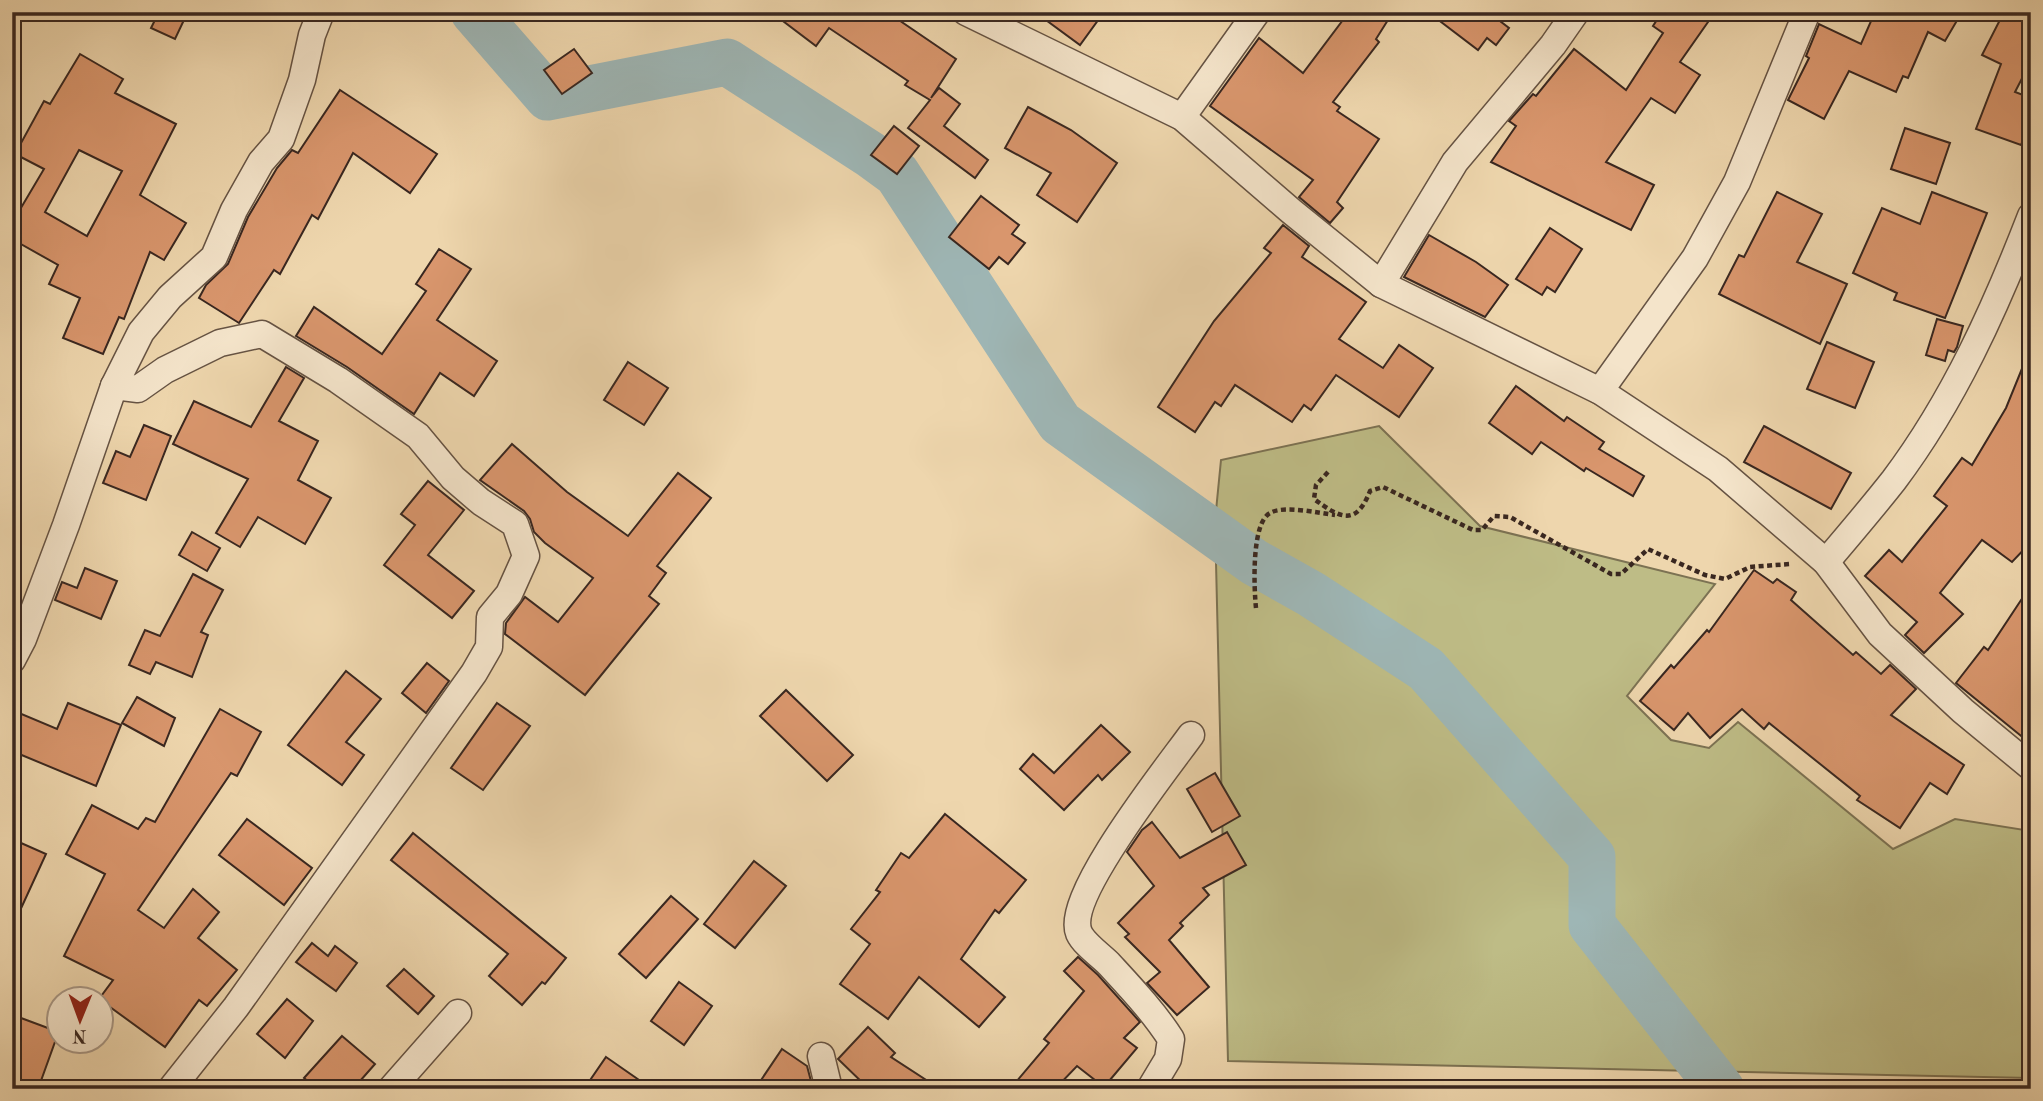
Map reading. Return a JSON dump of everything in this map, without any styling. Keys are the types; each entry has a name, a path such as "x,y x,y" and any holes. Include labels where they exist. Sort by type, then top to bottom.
{"street":[{"path":"12,660 23,639 61,538 114,386 141,332 170,297 214,257 261,162 281,139 302,80 312,35 321,12"},
{"path":"966,12 1182,117 1381,284 1601,391 1718,469 1826,562 1880,634 1963,711 2031,766"},
{"path":"1182,117 1256,12"},
{"path":"1381,284 1455,162 1553,45 1576,12"},
{"path":"1601,391 1695,258 1737,182 1807,12"},
{"path":"1826,562 1894,479 1930,425 1981,337 2006,282 2031,216"},
{"path":"114,386 138,389 165,370 220,343 262,334 338,380 418,436 453,478 481,502 515,524 526,555 509,594 490,617 489,647 474,673 236,1007 171,1089"},
{"path":"1150,1089 1168,1059 1171,1038 1145,1003 1080,934 1077,917 1087,891 1114,841 1191,735"},
{"path":"391,1089 458,1013"},
{"path":"821,1056 829,1089"}],"path":[{"path":"1328,472 1316,485 1314,499 1336,515"},
{"path":"1256,608 1255,562 1263,518 1272,511 1291,510 1350,515 1363,508 1370,491 1383,487 1473,530 1482,530 1494,516 1510,517 1616,575 1648,549 1705,575 1725,579 1757,566 1826,562"}],"shaded area":[{"path":"1379,426 1480,526 1715,584 1627,696 1671,740 1709,748 1738,722 1893,849 1955,819 2031,831 2031,1078 1228,1061 1215,521 1221,460"}],"building":[{"path":"159,12 167,12 184,20 175,39 151,28"},
{"path":"771,12 887,12 956,59 931,98 939,88 960,104 944,126 988,160 975,178 908,128 930,100 905,85 908,81 829,28 816,46"},
{"path":"1035,12 1104,12 1080,45"},
{"path":"1349,12 1393,12 1376,39 1379,42 1333,102 1340,107 1337,111 1379,139 1337,202 1343,208 1330,223 1299,197 1313,180 1210,106 1259,38 1303,73"},
{"path":"1428,12 1507,12 1500,21 1509,28 1496,45 1487,38 1478,50"},
{"path":"1662,12 1715,12 1680,62 1700,75 1675,113 1651,98 1606,162 1654,185 1631,230 1491,162 1516,126 1509,121 1533,94 1536,96 1574,49 1626,90 1663,33 1653,26"},
{"path":"1875,12 1962,12 1945,41 1928,32 1908,78 1903,76 1896,92 1849,71 1824,119 1788,100 1809,58 1806,56 1819,24 1861,44"},
{"path":"2004,12 2018,12 2031,18 2031,61 2015,92 2031,98 2031,119 2021,145 1976,129 2001,64 1982,55"},
{"path":"574,49 592,73 562,94 544,70"},
{"path":"80,54 123,79 115,93 176,124 140,195 186,223 164,260 150,252 124,319 119,317 103,354 63,338 80,298 49,284 58,265 12,239 12,223 44,169 15,154 44,101 50,104","holes":["79,150 122,171 87,236 45,212"]},
{"path":"340,90 437,154 410,193 353,153 318,219 312,215 280,274 274,270 239,323 199,298 206,285 228,264 248,217 277,168 292,150 298,153"},
{"path":"1028,107 1071,130 1117,163 1077,222 1037,195 1051,173 1005,148"},
{"path":"894,126 919,146 897,174 871,155"},
{"path":"1905,128 1950,143 1936,184 1891,169"},
{"path":"1777,192 1822,214 1797,262 1847,284 1820,344 1719,294 1739,255 1744,257"},
{"path":"1932,192 1987,213 1945,318 1894,300 1897,293 1853,273 1882,208 1920,224"},
{"path":"981,196 1019,225 1012,234 1025,243 1008,264 999,257 989,269 949,237"},
{"path":"1283,225 1309,246 1302,257 1366,302 1339,339 1383,368 1399,345 1433,368 1399,417 1336,375 1311,410 1304,405 1292,422 1235,385 1221,406 1215,402 1195,432 1158,407 1214,321 1271,253 1264,248"},
{"path":"1550,228 1582,249 1555,292 1547,287 1542,295 1516,279"},
{"path":"1429,235 1476,262 1508,285 1485,317 1404,277"},
{"path":"439,249 471,269 437,320 497,361 474,396 440,373 414,414 347,367 296,336 314,307 382,354 426,291 416,284"},
{"path":"1937,319 1963,326 1957,347 1954,352 1948,350 1945,361 1926,355"},
{"path":"1827,342 1874,362 1855,408 1807,389"},
{"path":"2030,349 2031,542 2012,562 1982,540 1940,593 1963,614 1924,653 1905,635 1917,622 1865,576 1889,550 1902,562 1947,506 1934,496 1962,458 1972,465 2006,408"},
{"path":"628,362 668,388 644,425 604,400"},
{"path":"286,367 304,378 279,421 318,441 298,480 331,498 305,544 258,517 240,547 216,533 248,479 173,444 194,401 251,427"},
{"path":"1516,386 1564,421 1567,417 1604,442 1599,449 1644,476 1633,496 1586,468 1584,471 1541,442 1532,454 1489,423"},
{"path":"144,425 171,436 146,500 103,483 116,451 130,457"},
{"path":"1764,426 1851,473 1831,509 1744,462"},
{"path":"512,444 567,492 628,536 678,473 711,498 657,566 666,573 649,596 659,604 585,695 505,634 506,623 525,597 558,622 593,578 545,543 534,532 524,511 480,480"},
{"path":"428,481 464,510 428,555 474,591 452,618 384,565 415,525 401,514"},
{"path":"192,532 220,548 207,571 179,555"},
{"path":"85,568 117,581 101,619 55,600 62,582 77,588"},
{"path":"1754,570 1773,583 1777,579 1796,592 1791,600 1853,655 1856,652 1881,674 1890,665 1916,689 1891,715 1964,765 1947,794 1930,783 1900,828 1857,800 1860,796 1769,723 1764,729 1742,709 1710,738 1688,713 1674,730 1640,701 1671,665 1674,668 1707,630 1709,632"},
{"path":"193,574 223,590 201,632 208,635 192,677 156,662 150,674 129,665 145,630 160,636"},
{"path":"2031,585 2031,744 1956,683 1984,647 1988,650"},
{"path":"427,663 449,681 426,713 402,693"},
{"path":"346,671 381,699 346,742 364,755 342,785 288,745"},
{"path":"786,690 853,755 827,781 760,716"},
{"path":"137,697 175,718 164,746 122,723"},
{"path":"68,703 121,725 96,786 12,751 12,710 57,729"},
{"path":"497,703 530,726 483,790 451,768"},
{"path":"220,709 261,732 237,776 231,773 138,910 164,928 193,889 219,912 198,938 237,970 207,1006 199,1000 165,1047 116,1011 116,986 109,986 113,980 64,956 105,874 66,854 92,805 138,829 146,818 155,822"},
{"path":"1101,725 1130,752 1102,780 1098,775 1064,810 1020,769 1033,754 1054,773"},
{"path":"1215,773 1240,816 1212,832 1187,789"},
{"path":"945,814 1026,880 999,913 995,910 961,959 1005,997 979,1027 919,977 888,1019 840,984 870,944 851,929 880,892 876,890 901,853 909,858"},
{"path":"247,819 312,868 284,905 219,855"},
{"path":"1152,822 1180,858 1227,832 1246,865 1203,888 1209,895 1180,923 1183,926 1169,940 1209,987 1177,1015 1147,983 1160,972 1125,937 1129,934 1118,923 1154,886 1127,852 1142,830"},
{"path":"413,833 566,958 545,984 542,982 522,1005 489,976 508,954 391,860"},
{"path":"12,839 46,854 12,928"},
{"path":"754,861 786,886 735,948 704,924"},
{"path":"671,896 698,919 646,978 619,954"},
{"path":"312,943 328,956 335,946 357,963 336,991 296,962"},
{"path":"1078,957 1140,1022 1124,1038 1137,1048 1104,1087 1077,1066 1055,1089 1010,1089 1049,1043 1044,1039 1084,991 1064,971"},
{"path":"404,969 434,996 418,1014 387,986"},
{"path":"679,982 712,1006 684,1045 651,1021"},
{"path":"287,999 313,1021 285,1058 257,1034"},
{"path":"21,1018 46,1027 46,1056 50,1056 38,1089 12,1081 12,1043"},
{"path":"868,1027 895,1053 891,1057 940,1089 869,1089 838,1059"},
{"path":"342,1036 375,1064 353,1089 317,1089 304,1078"},
{"path":"782,1049 807,1066 812,1085 810,1089 755,1089"},
{"path":"606,1057 652,1089 584,1089"}],"waterway":[{"path":"474,12 548,97 727,62 897,174 1060,423 1254,562 1311,594 1426,669 1592,857 1592,925 1721,1089"}]}
